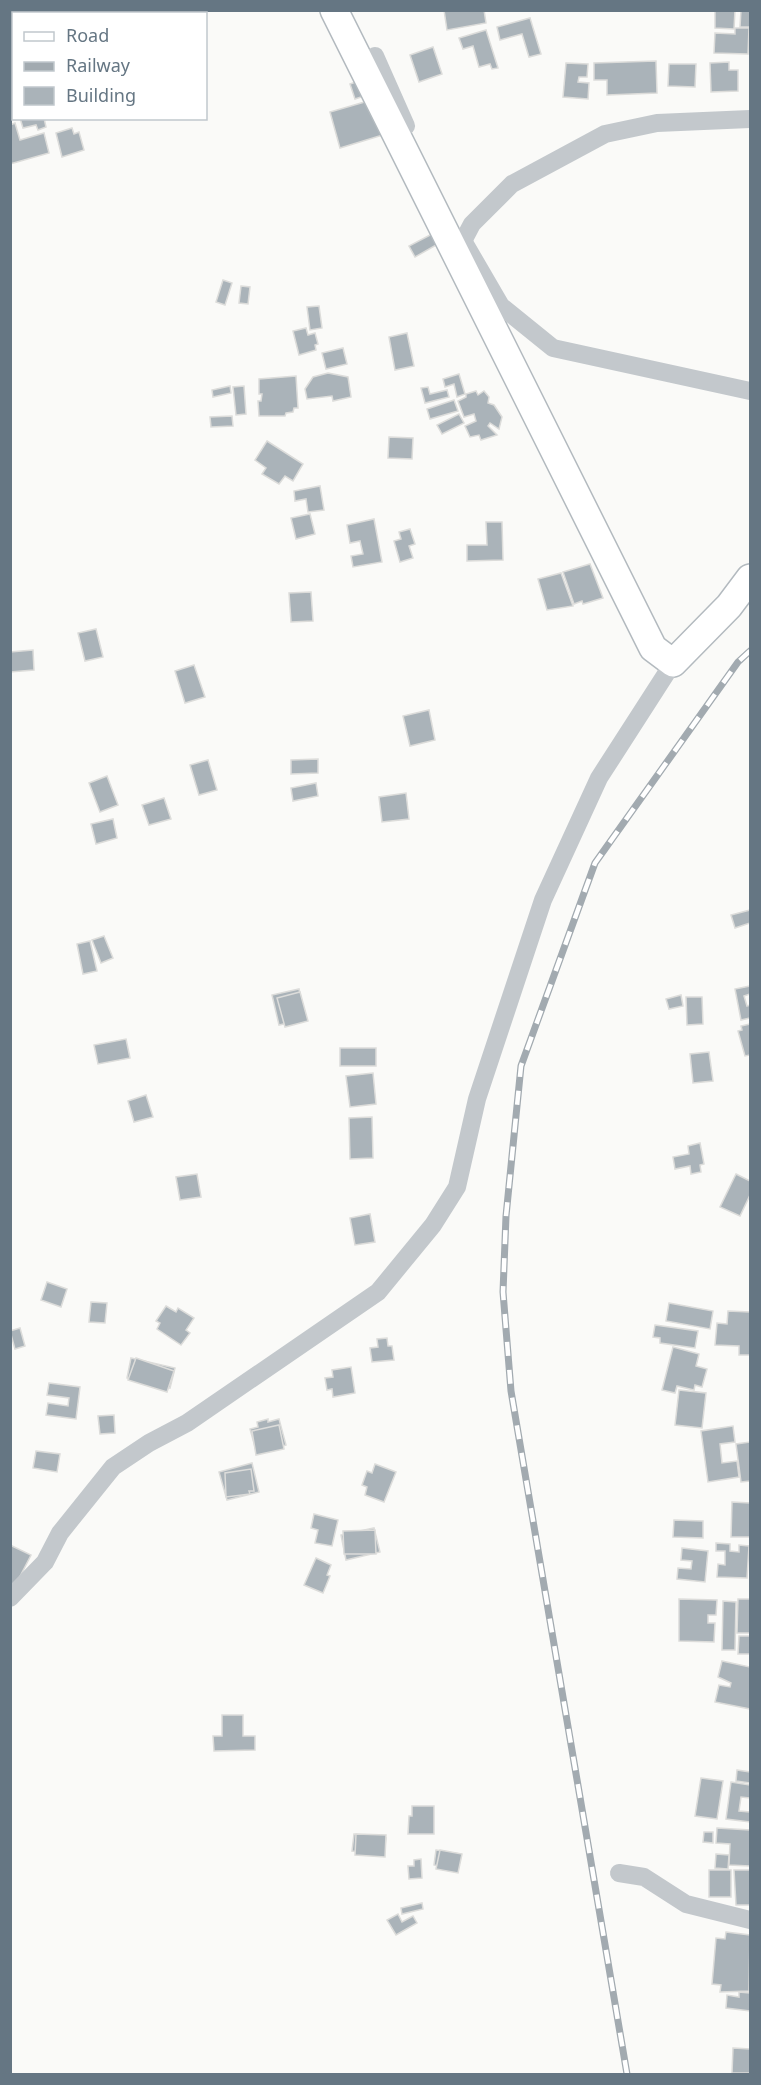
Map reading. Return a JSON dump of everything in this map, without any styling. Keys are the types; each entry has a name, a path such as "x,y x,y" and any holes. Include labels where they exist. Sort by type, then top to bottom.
{"street":[{"path":"334,10 653,648 673,663"},
{"path":"375,56 440,200 501,306 553,348 750,391"},
{"path":"463,241 472,224 512,184 605,134 657,123 750,119"},
{"path":"10,1598 45,1562 60,1533 113,1467 149,1443 186,1423 378,1292 433,1225 456,1187 477,1099 543,900 600,778 673,663 729,606 750,578"},
{"path":"619,1873 644,1877 686,1905 750,1920"}],"building":[{"path":"132,10 160,10 160,12 130,12"},
{"path":"162,10 162,12 132,12"},
{"path":"444,10 484,10 486,23 447,30"},
{"path":"715,10 735,10 734,29 715,28"},
{"path":"741,10 750,10 750,27 740,27"},
{"path":"530,18 541,54 529,57 522,34 500,40 497,27"},
{"path":"735,28 749,28 748,54 714,53 715,33 735,34"},
{"path":"486,30 498,68 492,69 490,64 479,67 473,46 463,49 459,38"},
{"path":"433,47 442,74 419,82 410,55"},
{"path":"656,61 657,93 607,95 607,80 594,80 594,63"},
{"path":"729,62 729,70 738,70 738,91 711,92 710,63"},
{"path":"566,63 588,64 587,77 579,77 578,82 589,83 588,99 563,97"},
{"path":"669,64 696,64 695,87 668,86"},
{"path":"359,81 364,96 355,99 350,84"},
{"path":"375,99 386,134 340,148 330,112"},
{"path":"21,120 44,120 46,127 38,130 36,125 23,128"},
{"path":"15,123 20,140 44,133 49,153 10,164 10,125"},
{"path":"72,128 74,134 79,132 84,150 62,157 56,133"},
{"path":"432,234 438,244 415,257 409,246"},
{"path":"223,280 232,283 225,305 216,302"},
{"path":"241,286 250,287 248,304 239,303"},
{"path":"319,306 322,328 310,330 307,307"},
{"path":"306,328 308,335 315,333 318,344 315,345 316,350 299,355 293,331"},
{"path":"407,333 414,366 395,370 389,337"},
{"path":"343,348 347,364 326,369 322,353"},
{"path":"328,373 348,377 351,397 333,401 332,396 307,399 305,389 313,377"},
{"path":"459,374 465,394 457,397 454,384 445,387 443,379"},
{"path":"296,376 298,408 294,408 293,412 286,413 285,416 259,416 258,401 261,401 262,394 259,394 259,379"},
{"path":"230,386 231,393 213,397 212,390"},
{"path":"244,386 246,414 236,415 233,387"},
{"path":"428,387 430,394 447,390 449,397 425,403 421,388"},
{"path":"476,391 478,395 484,391 489,397 488,403 494,405 502,417 499,429 490,423 488,426 497,435 481,440 479,435 470,437 465,426 476,421 474,414 464,417 458,401 466,397 466,394"},
{"path":"454,400 458,411 430,419 427,409"},
{"path":"459,414 464,423 442,434 437,425"},
{"path":"232,416 233,426 211,427 210,417"},
{"path":"389,437 413,438 412,459 388,458"},
{"path":"267,441 303,464 293,481 285,476 279,484 262,474 266,468 255,460"},
{"path":"320,486 324,510 308,512 306,499 295,501 294,491"},
{"path":"310,514 315,534 296,539 291,518"},
{"path":"374,519 382,562 353,567 351,556 363,554 360,541 350,543 347,525"},
{"path":"486,522 502,522 503,560 467,561 467,545 487,545"},
{"path":"410,529 415,544 409,546 413,558 400,562 394,541 401,539 399,532"},
{"path":"590,564 603,598 583,604 582,601 574,604 563,572"},
{"path":"561,573 573,606 547,610 538,579"},
{"path":"311,592 313,621 291,622 289,593"},
{"path":"96,629 103,657 85,661 78,633"},
{"path":"33,650 34,670 10,672 10,652"},
{"path":"194,665 205,697 185,703 175,671"},
{"path":"429,710 435,740 410,746 403,716"},
{"path":"318,759 318,773 291,774 291,760"},
{"path":"208,760 217,790 199,795 190,765"},
{"path":"107,776 118,805 100,812 89,783"},
{"path":"316,783 318,796 293,801 291,788"},
{"path":"406,793 409,819 382,822 379,797"},
{"path":"164,798 171,819 149,825 142,805"},
{"path":"113,819 117,838 96,844 91,824"},
{"path":"750,910 750,923 735,928 731,915"},
{"path":"104,936 113,958 101,963 92,940"},
{"path":"90,941 97,971 83,974 77,944"},
{"path":"750,986 750,994 744,996 747,1006 750,1005 750,1018 741,1020 735,989"},
{"path":"299,989 306,1019 279,1025 272,995"},
{"path":"300,992 308,1021 285,1027 277,998"},
{"path":"681,995 683,1006 669,1009 666,999"},
{"path":"686,997 702,997 703,1024 687,1025"},
{"path":"750,1024 750,1055 745,1056 738,1031 742,1030 741,1026"},
{"path":"126,1039 130,1058 98,1064 94,1045"},
{"path":"340,1048 376,1048 376,1066 340,1066"},
{"path":"709,1052 713,1081 693,1083 690,1054"},
{"path":"373,1073 376,1104 350,1107 346,1076"},
{"path":"146,1095 153,1117 134,1122 128,1101"},
{"path":"372,1117 373,1158 350,1159 349,1118"},
{"path":"700,1143 704,1164 700,1165 701,1172 691,1174 690,1166 675,1169 673,1157 689,1154 688,1146"},
{"path":"197,1174 201,1197 180,1200 176,1177"},
{"path":"736,1174 750,1181 750,1195 740,1216 720,1207"},
{"path":"370,1214 375,1242 355,1245 350,1218"},
{"path":"47,1282 67,1289 61,1307 41,1300"},
{"path":"91,1302 107,1303 105,1323 89,1322"},
{"path":"669,1303 713,1311 710,1329 666,1321"},
{"path":"166,1306 176,1312 178,1308 194,1318 186,1330 190,1333 181,1345 157,1329 160,1323 156,1321"},
{"path":"728,1311 750,1312 750,1355 739,1355 739,1346 715,1345 717,1323 727,1324"},
{"path":"655,1325 698,1331 695,1348 660,1343 660,1338 653,1337"},
{"path":"20,1328 25,1346 15,1349 10,1331"},
{"path":"387,1338 388,1346 392,1346 394,1360 372,1362 370,1348 378,1347 377,1339"},
{"path":"673,1347 699,1354 696,1366 707,1369 702,1387 695,1385 694,1390 677,1386 675,1393 662,1390"},
{"path":"131,1358 175,1368 170,1388 127,1378"},
{"path":"136,1358 174,1371 167,1392 128,1380"},
{"path":"351,1367 355,1393 333,1397 332,1389 327,1390 325,1378 333,1377 332,1370"},
{"path":"49,1383 80,1387 76,1419 46,1415 48,1403 68,1406 69,1398 47,1395"},
{"path":"679,1390 706,1393 702,1428 675,1425"},
{"path":"114,1415 115,1433 100,1434 98,1416"},
{"path":"268,1419 268,1422 279,1419 286,1445 257,1454 250,1429 258,1427 257,1422"},
{"path":"279,1425 284,1449 256,1455 252,1431"},
{"path":"733,1426 735,1442 720,1444 722,1463 737,1461 739,1477 708,1482 701,1431"},
{"path":"750,1442 750,1481 741,1482 736,1444"},
{"path":"36,1451 60,1454 57,1472 33,1468"},
{"path":"252,1463 259,1492 227,1500 219,1472"},
{"path":"375,1464 396,1472 384,1502 365,1495 367,1487 362,1485 367,1471 372,1473"},
{"path":"251,1469 254,1491 249,1491 250,1494 226,1497 225,1473"},
{"path":"732,1502 750,1503 750,1537 731,1537"},
{"path":"314,1514 338,1520 332,1546 315,1543 318,1530 311,1528"},
{"path":"674,1520 703,1521 703,1538 673,1537"},
{"path":"374,1528 380,1552 346,1560 341,1535"},
{"path":"375,1530 376,1554 344,1554 343,1531"},
{"path":"716,1543 730,1544 730,1551 739,1552 739,1545 749,1546 747,1578 717,1577 718,1564 725,1565 725,1551 716,1551"},
{"path":"10,1545 31,1555 14,1588 10,1586"},
{"path":"682,1548 708,1551 705,1582 677,1579 678,1568 691,1569 692,1561 681,1560"},
{"path":"316,1558 331,1565 327,1575 330,1576 323,1593 304,1585"},
{"path":"679,1599 717,1600 716,1615 708,1615 708,1623 715,1623 714,1642 679,1641"},
{"path":"738,1599 750,1599 750,1633 737,1633"},
{"path":"723,1601 736,1602 735,1650 722,1650"},
{"path":"739,1636 750,1636 750,1654 738,1654"},
{"path":"722,1661 750,1667 750,1709 715,1702 719,1685 730,1687 731,1683 718,1677"},
{"path":"222,1715 243,1715 243,1736 255,1736 255,1750 214,1751 213,1736 222,1736"},
{"path":"737,1770 750,1772 750,1783 736,1781"},
{"path":"701,1778 723,1781 717,1819 695,1816"},
{"path":"731,1782 750,1785 750,1798 741,1797 739,1811 750,1812 750,1822 726,1819"},
{"path":"412,1806 434,1806 434,1834 408,1834"},
{"path":"717,1828 750,1830 750,1866 729,1865 730,1844 716,1843"},
{"path":"704,1832 713,1832 713,1843 703,1842"},
{"path":"354,1834 386,1838 384,1855 352,1851"},
{"path":"356,1834 386,1835 385,1857 355,1855"},
{"path":"436,1850 461,1854 458,1870 434,1865"},
{"path":"440,1850 462,1854 458,1873 436,1869"},
{"path":"716,1854 729,1855 728,1869 715,1868"},
{"path":"421,1859 422,1878 409,1879 408,1866 414,1866 414,1860"},
{"path":"709,1870 731,1870 731,1897 709,1897"},
{"path":"734,1870 750,1870 750,1905 736,1905"},
{"path":"422,1903 423,1909 402,1914 401,1908"},
{"path":"398,1914 402,1922 413,1916 417,1923 396,1935 387,1920"},
{"path":"726,1932 750,1935 749,1991 720,1992 721,1985 712,1984 716,1938 725,1939"},
{"path":"739,1992 750,1993 750,2011 726,2008 727,1995 739,1997"},
{"path":"733,2048 750,2049 750,2073 732,2073"}],"railway":[{"path":"627,2074 511,1391 503,1292 506,1216 521,1066 595,863 738,662 750,651"}]}
